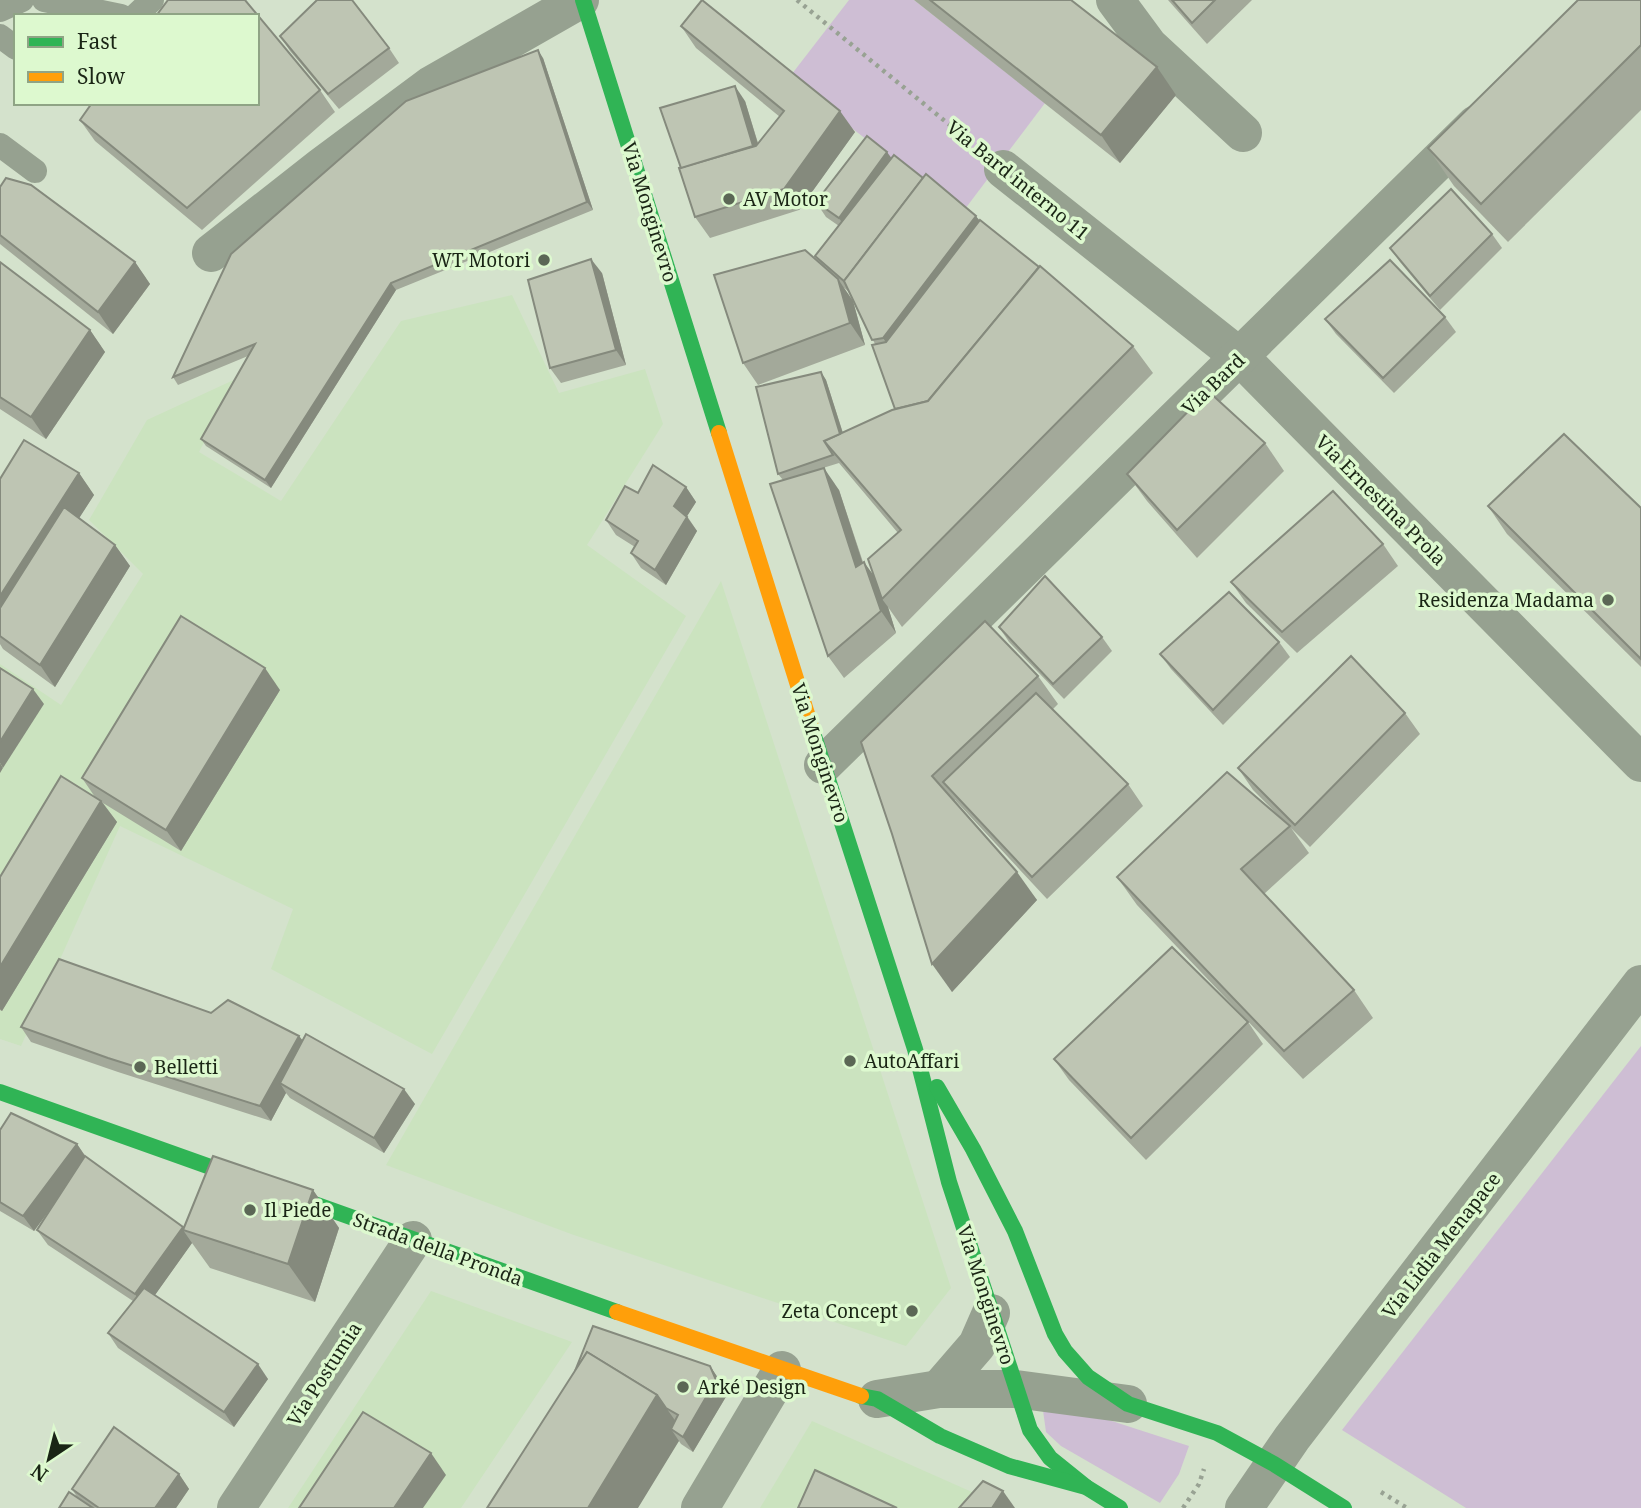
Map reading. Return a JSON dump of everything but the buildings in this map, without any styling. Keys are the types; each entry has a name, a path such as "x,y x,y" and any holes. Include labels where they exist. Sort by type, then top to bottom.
{"street":[{"name":"Via Monginevro","path":"211,253 321,166 431,85 582,0 915,1049 949,1182 1030,1430 1050,1458 1086,1487"},
{"path":"1115,0 1149,46 1243,133"},
{"name":"Via Bard","path":"823,765 1503,97"},
{"name":"Via Bard interno 11","path":"1003,169 1240,357"},
{"name":"Via Ernestina Prola","path":"1240,357 1641,763"},
{"name":"Via Lidia Menapace","path":"1244,1508 1273,1464 1641,984"},
{"path":"915,1049 973,1149 1015,1231 1055,1334 1065,1351 1088,1377 1128,1404 1217,1433 1343,1508"},
{"name":"Strada della Pronda","path":"0,1092 782,1370 853,1394 877,1399 940,1436 1009,1466 1086,1487 1120,1508"},
{"name":"Via Postumia","path":"236,1508 413,1240"},
{"path":"939,1389 977,1345 991,1313"},
{"path":"701,1508 782,1370"},
{"name":"Strada della Pronda","path":"877,1399 939,1389 1016,1388 1128,1404"}],"lane":[{"path":"0,10 22,0"},
{"path":"44,0 111,14"},
{"path":"137,14 152,0"},
{"path":"0,145 35,171"}],"path":[{"path":"797,0 918,99"},
{"name":"Via Bard interno 11","path":"797,0 1003,169"}],"shaded area":[{"path":"849,0 914,0 1045,103 962,213 788,79"},
{"path":"512,295 559,393 645,369 663,424 587,545 686,616 432,1054 271,969 293,909 120,826 21,1046 0,1039 0,664 61,705 143,574 89,520 147,420 238,378 199,452 281,501 401,321"},
{"path":"721,581 951,1288 906,1346 571,1234 386,1165"},
{"path":"1641,1046 1641,1508 1466,1508 1342,1430"},
{"path":"431,1291 572,1342 461,1508 288,1508"},
{"path":"1047,1400 1189,1446 1179,1474 1160,1503 1061,1446 1046,1432 1042,1403"},
{"path":"812,1421 1008,1508 760,1508"}],"traffic: fast":[{"path":"583,0 719,433"},
{"path":"813,733 915,1049 949,1182 1030,1430 1050,1458 1086,1487"},
{"path":"937,1087 973,1149 1015,1231 1055,1334 1065,1351 1088,1377 1128,1404 1217,1433 1274,1464 1344,1508"},
{"path":"0,1092 617,1312"},
{"path":"861,1396 877,1399 940,1436 1009,1466 1086,1487 1120,1508"}],"traffic: slow":[{"path":"719,433 813,733"},
{"path":"617,1312 861,1396"}],"place":[{"name":"AV Motor","path":"729,199"},
{"name":"WT Motori","path":"544,260"},
{"name":"Residenza Madama","path":"1608,600"},
{"name":"AutoAffari","path":"850,1061"},
{"name":"Belletti","path":"140,1067"},
{"name":"Il Piede","path":"250,1210"},
{"name":"Zeta Concept","path":"912,1311"},
{"name":"Arké Design","path":"683,1387"}]}
